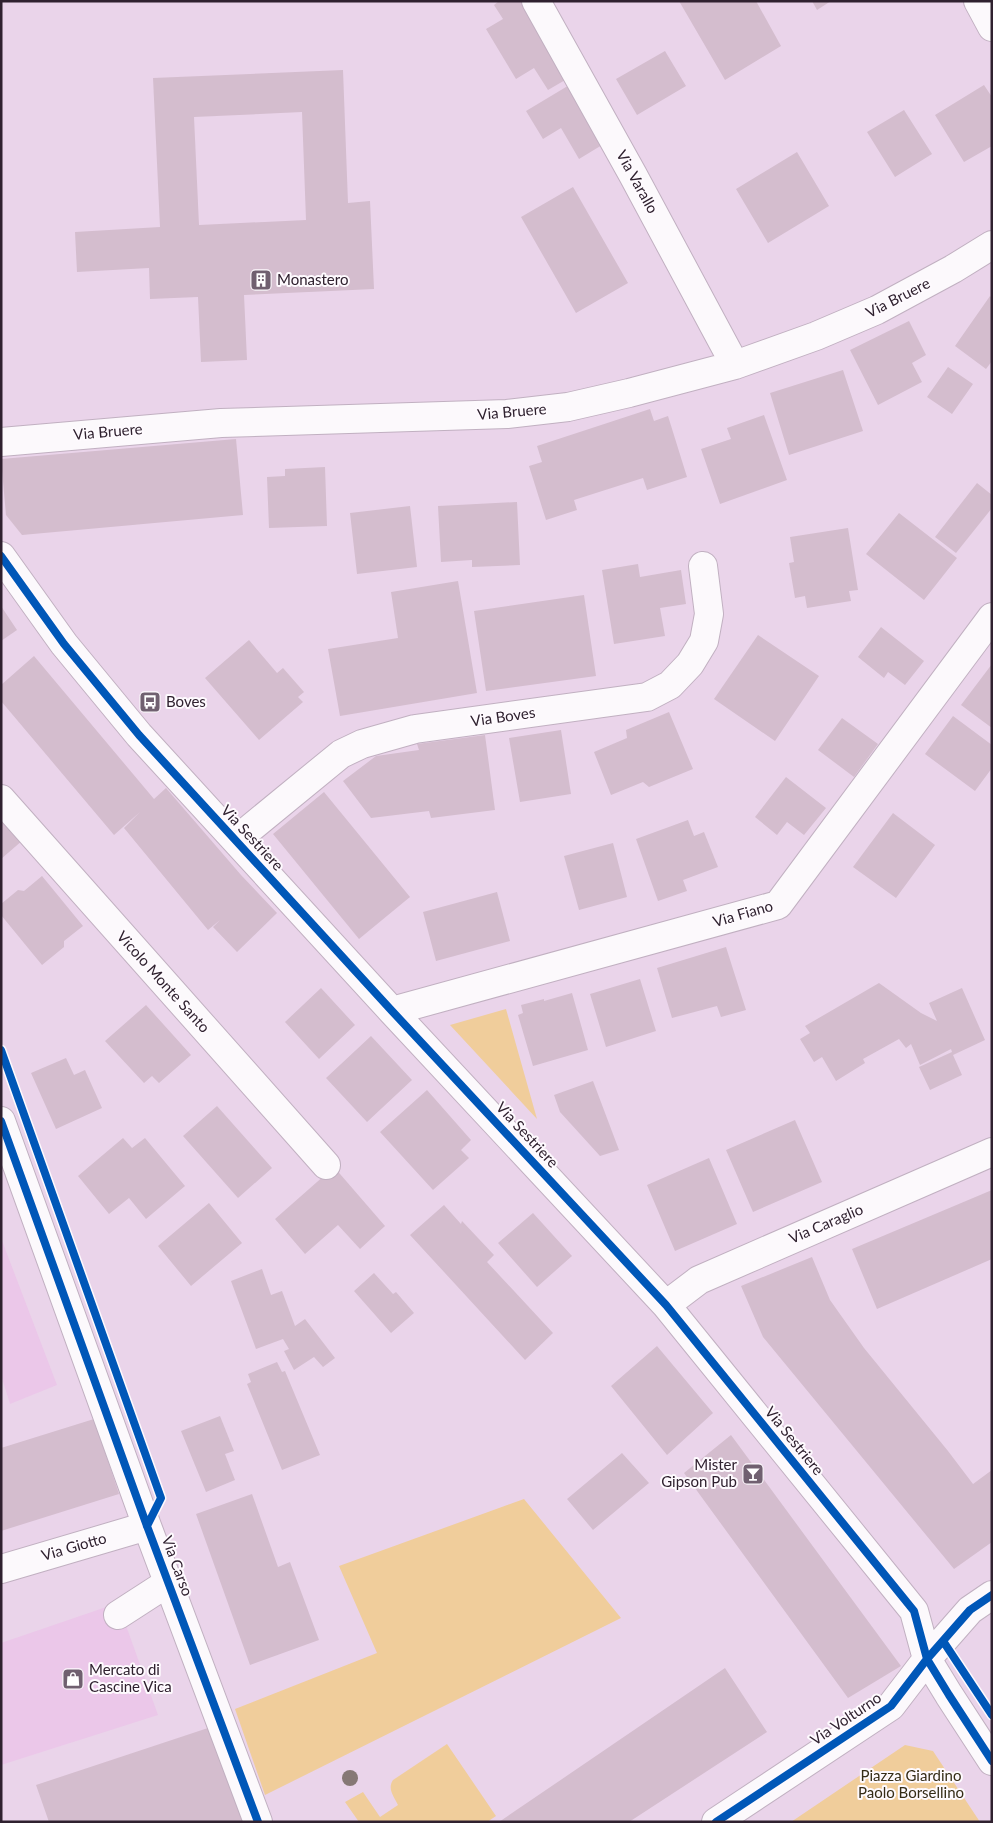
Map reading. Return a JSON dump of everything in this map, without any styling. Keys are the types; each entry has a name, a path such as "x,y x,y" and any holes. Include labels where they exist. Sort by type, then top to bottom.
{"street":[{"name":"Via Varallo","path":"536,1 735,365"},
{"path":"978,1 992,27"},
{"name":"Via Bruere","path":"1,442 221,423 507,414 568,406 629,393 735,365 816,336 877,310 990,250"},
{"name":"Via Sestriere","path":"1,556 64,644 139,735 392,1012 666,1305 914,1611 927,1659 992,1761"},
{"name":"Via Boves","path":"236,840 341,754 362,744 415,730 647,697 670,684 690,664 704,641 709,614 703,566"},
{"name":"Via Fiano","path":"392,1012 778,905 992,618"},
{"name":"Vicolo Monte Santo","path":"1,799 326,1165"},
{"name":"Via Carso","path":"1,1121 168,1582 258,1822"},
{"name":"Via Caraglio","path":"666,1305 699,1280 992,1152"},
{"name":"Via Giotto","path":"1,1569 148,1526"},
{"path":"118,1615 168,1582"},
{"name":"Via Volturno","path":"716,1822 891,1706 927,1659 970,1610 992,1595"}],"shaded area":[{"path":"1,1238 57,1385 10,1404 1,1375"},
{"name":"Mercato di Cascine Vica","path":"118,1603 158,1715 1,1765 1,1643"}],"green space":[{"path":"506,1009 537,1119 450,1025"},
{"path":"524,1499 621,1618 265,1795 235,1709 377,1653 339,1566"},
{"path":"447,1744 496,1816 487,1822 359,1822 345,1802 363,1792 380,1817 398,1805 391,1789 393,1780"},
{"name":"Piazza Giardino Paolo Borsellino","path":"905,1745 933,1751 980,1822 791,1822"}],"building":[{"path":"499,1 526,1 572,76 548,90 534,68 516,79 486,29 503,19 494,5"},
{"path":"679,1 756,1 781,46 725,80"},
{"path":"812,1 831,1 817,10"},
{"path":"665,51 686,86 637,115 616,79"},
{"path":"343,70 348,203 370,201 374,289 244,295 247,360 201,362 198,297 150,299 149,268 77,272 75,232 160,227 153,78","holes":["302,112 306,220 199,225 194,117"]},
{"path":"571,84 607,142 579,159 561,128 543,139 526,111"},
{"path":"984,85 992,97 992,146 964,162 935,115"},
{"path":"904,110 932,154 895,177 867,132"},
{"path":"797,152 829,206 768,243 736,189"},
{"path":"573,187 628,283 576,313 521,217"},
{"path":"990,296 992,298 992,361 986,369 955,346"},
{"path":"909,321 926,355 912,363 922,382 878,405 850,350"},
{"path":"948,367 973,384 952,414 927,397"},
{"path":"843,370 863,431 789,455 770,393"},
{"path":"650,409 654,421 668,416 687,477 647,490 643,478 574,500 577,510 546,520 529,466 542,462 537,446"},
{"path":"764,415 787,480 720,504 701,449 731,439 727,428"},
{"path":"236,439 243,515 22,535 6,515 1,459"},
{"path":"325,467 327,526 269,528 267,477 285,476 285,469"},
{"path":"977,483 992,495 992,508 956,553 935,537"},
{"path":"517,502 520,565 472,567 472,560 441,562 438,506"},
{"path":"410,506 417,567 357,574 350,513"},
{"path":"899,513 957,558 924,600 866,554"},
{"path":"848,528 858,590 849,591 851,601 807,608 805,596 795,598 789,563 794,562 790,537"},
{"path":"638,564 640,577 681,570 686,604 660,608 665,636 614,644 602,570"},
{"path":"458,581 477,693 340,716 328,649 398,638 391,592"},
{"path":"584,595 596,676 486,691 474,611"},
{"path":"1,606 17,630 1,641"},
{"path":"881,627 924,661 905,685 888,672 884,678 858,657"},
{"path":"758,635 819,676 775,741 714,699"},
{"path":"249,640 277,673 283,668 304,692 298,697 303,702 259,740 205,678"},
{"path":"34,656 154,799 166,788 241,875 277,913 237,952 213,927 220,920 208,930 124,828 140,812 114,835 1,701 1,685"},
{"path":"992,664 992,728 961,705"},
{"path":"669,712 693,769 649,787 643,782 611,795 594,752 627,738 626,730"},
{"path":"953,716 992,745 992,768 975,791 925,754"},
{"path":"842,718 878,744 854,777 818,750"},
{"path":"561,730 571,794 520,802 509,738"},
{"path":"485,735 495,810 431,818 429,811 371,818 343,781 376,756 419,750 417,744"},
{"path":"786,777 826,808 804,835 787,822 777,835 755,817"},
{"path":"324,792 410,897 359,939 273,834"},
{"path":"893,813 935,845 896,898 853,867"},
{"path":"1,815 23,840 1,859"},
{"path":"688,820 694,836 704,832 718,867 683,880 687,891 658,901 636,839"},
{"path":"613,843 627,897 579,910 564,856"},
{"path":"42,876 83,926 64,941 64,947 42,965 1,915 1,904 18,890 24,891"},
{"path":"497,892 510,941 436,961 423,912"},
{"path":"726,947 746,1010 721,1017 717,1006 672,1018 657,968"},
{"path":"640,979 656,1031 606,1047 590,994"},
{"path":"879,983 921,1013 937,1021 929,1003 962,988 985,1040 953,1055 962,1075 930,1090 919,1067 952,1052 951,1049 920,1065 911,1044 906,1048 899,1039 863,1059 865,1063 836,1081 822,1057 814,1062 800,1039 810,1033 805,1026"},
{"path":"321,988 355,1025 319,1059 285,1022"},
{"path":"572,993 588,1050 533,1066 518,1015 523,1013 521,1005"},
{"path":"146,1005 191,1055 159,1083 152,1076 144,1083 105,1041"},
{"path":"371,1036 412,1080 367,1122 326,1078"},
{"path":"66,1058 74,1075 85,1070 102,1108 56,1129 31,1073"},
{"path":"593,1081 619,1150 600,1156 560,1112 554,1095"},
{"path":"427,1090 471,1140 461,1150 469,1158 433,1190 380,1132"},
{"path":"217,1106 272,1168 238,1198 183,1136"},
{"path":"795,1120 822,1182 753,1212 726,1150"},
{"path":"123,1138 132,1148 145,1138 185,1186 146,1219 129,1198 109,1214 78,1176"},
{"path":"709,1158 737,1224 675,1251 647,1185"},
{"path":"334,1167 385,1226 360,1249 338,1225 305,1254 275,1219"},
{"path":"992,1190 992,1259 877,1309 852,1249"},
{"path":"209,1203 242,1243 191,1286 158,1246"},
{"path":"444,1205 494,1255 487,1262 553,1333 525,1360 410,1235"},
{"path":"533,1213 572,1256 537,1287 498,1243"},
{"path":"812,1257 830,1300 864,1348 973,1484 992,1470 992,1542 954,1569 763,1337 741,1286"},
{"path":"262,1269 271,1295 282,1291 295,1326 305,1319 335,1358 323,1367 314,1357 294,1370 284,1351 289,1349 283,1339 256,1349 231,1281"},
{"path":"374,1273 393,1294 396,1292 414,1313 391,1333 354,1291"},
{"path":"657,1346 713,1413 667,1455 611,1386"},
{"path":"277,1362 282,1372 285,1371 320,1455 282,1470 247,1384 251,1382 248,1374"},
{"path":"220,1416 234,1451 225,1454 235,1480 206,1492 181,1431"},
{"path":"94,1419 119,1494 1,1531 1,1448"},
{"path":"731,1435 901,1666 848,1698 684,1473"},
{"path":"622,1453 649,1483 593,1530 567,1499"},
{"path":"252,1494 278,1567 290,1562 319,1640 250,1665 196,1514"},
{"path":"725,1668 767,1732 629,1822 499,1822"},
{"path":"208,1728 243,1822 49,1822 36,1785"}],"cycle path":[{"path":"1,556 64,644 139,735 392,1011 666,1305 914,1611 927,1659 992,1761"},
{"path":"1,1050 161,1498 147,1526"},
{"path":"1,1121 147,1526 258,1822"},
{"path":"716,1822 891,1706 927,1659 970,1610 992,1595"},
{"path":"943,1641 992,1715"}],"place":[{"name":"Monastero","path":"261,280"},
{"name":"Boves","path":"150,702"},
{"name":"Mister Gipson Pub","path":"753,1474"},
{"name":"Mercato di Cascine Vica","path":"73,1679"}]}
